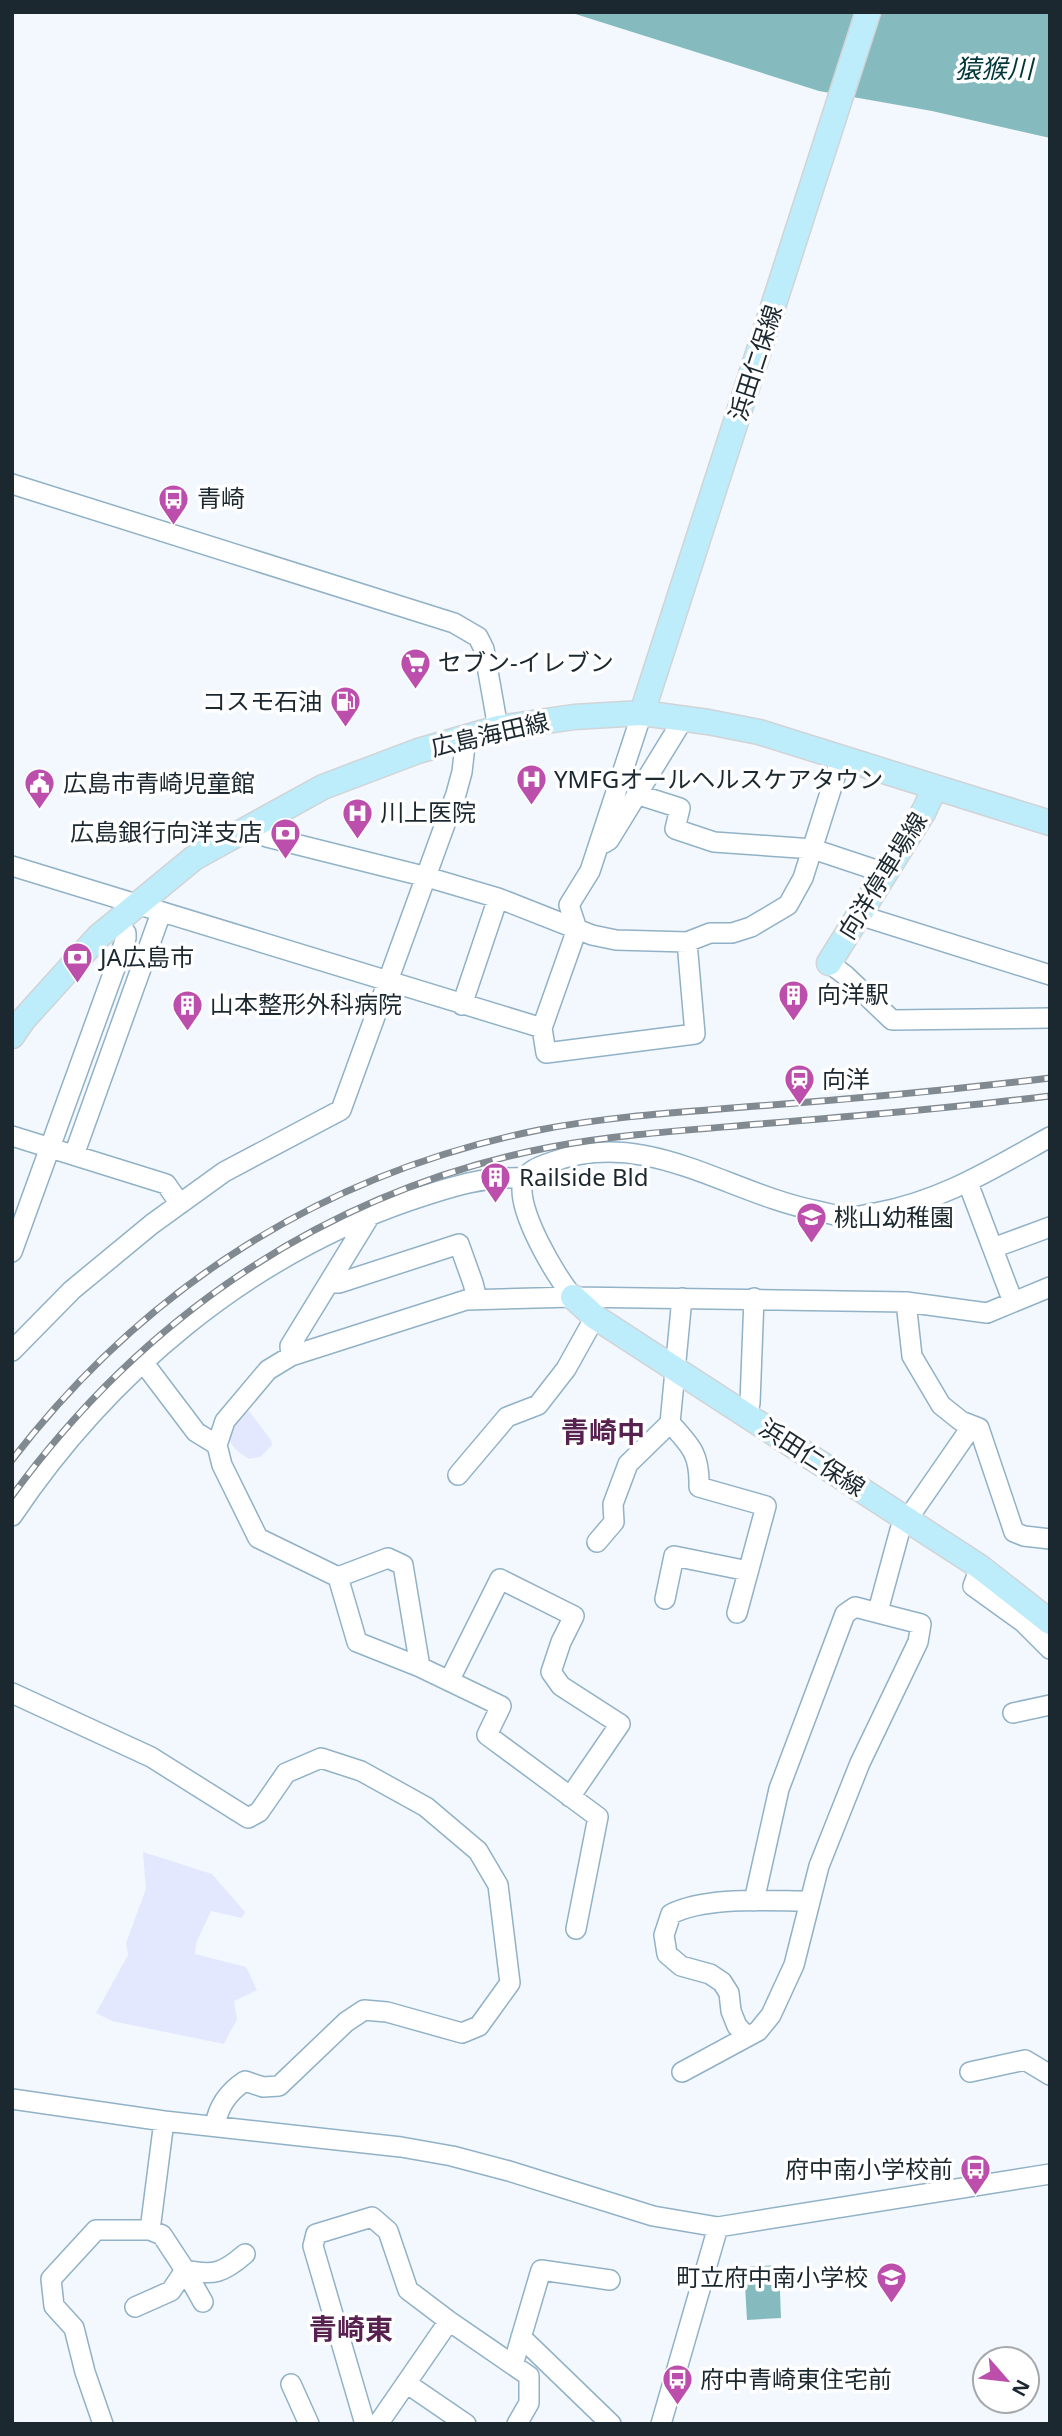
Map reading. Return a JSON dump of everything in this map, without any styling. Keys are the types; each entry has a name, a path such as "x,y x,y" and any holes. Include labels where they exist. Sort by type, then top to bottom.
{"main road":[{"name":"浜田仁保線","path":"642,713 868,12"},
{"name":"広島海田線","path":"12,1036 98,937 194,858 323,788 418,751 498,728 574,717 642,713 760,732 1050,823"},
{"name":"向洋停車場線","path":"829,963 924,811 935,787"},
{"name":"浜田仁保線","path":"573,1297 595,1317 980,1567 1050,1622"}],"street":[{"path":"12,484 454,623 478,637 484,649 498,728"},
{"path":"642,713 590,871 569,905 577,929 542,1028 546,1054 695,1034 687,942"},
{"path":"599,843 605,844 609,840 684,719"},
{"path":"12,1351 72,1290 152,1224 225,1172 341,1111 456,794 462,772 466,737"},
{"path":"259,823 267,837 427,877 498,898 592,935 616,940 687,942 710,933 732,933 751,927 788,905 803,878 841,758"},
{"path":"639,795 680,808 675,829 714,842 813,849 885,873"},
{"path":"12,866 542,1028"},
{"path":"462,1005 498,898"},
{"path":"75,1155 161,913"},
{"path":"859,915 1050,975"},
{"path":"12,1252 125,938 126,933 116,922"},
{"path":"829,963 892,1020 1050,1018"},
{"path":"12,1136 166,1184 180,1204"},
{"path":"573,1297 535,1235 521,1193 525,1178 541,1166 568,1156 602,1152 628,1153 671,1160 805,1209 850,1217 932,1199 1050,1137"},
{"path":"12,1516 83,1422 143,1362 214,1304 320,1237 372,1213 479,1179 525,1178"},
{"path":"968,1182 1013,1302"},
{"path":"291,1356 290,1346 372,1213"},
{"path":"993,1248 1050,1227"},
{"path":"330,1283 339,1283 459,1244 474,1283 477,1300"},
{"path":"420,1667 403,1565 388,1558 338,1577 258,1538 222,1465 217,1445 225,1421 268,1370 291,1356 466,1300 573,1297 754,1298 906,1302 987,1313 1050,1287"},
{"path":"597,1542 614,1522 613,1504 628,1464 670,1423 682,1298"},
{"path":"747,1416 750,1403 754,1298"},
{"path":"906,1302 912,1356 941,1405 961,1421 979,1428 1014,1532 1050,1539"},
{"path":"458,1475 507,1417 538,1405 566,1369 595,1317"},
{"path":"143,1362 196,1432 217,1445"},
{"path":"670,1423 695,1450 700,1468 699,1487 766,1506 737,1613"},
{"path":"878,1611 900,1530 972,1426"},
{"path":"665,1599 674,1556 748,1571"},
{"path":"980,1567 973,1586 1023,1622 1050,1648"},
{"path":"338,1577 357,1642 420,1667 501,1706 487,1735 598,1817 576,1929"},
{"path":"449,1681 500,1579 573,1616 551,1672 561,1686 620,1724 570,1797"},
{"path":"682,2072 758,2031 771,2015 794,1965 820,1866 860,1763 918,1642 921,1624 855,1607 845,1614 779,1789 754,1901"},
{"path":"12,1693 151,1757 248,1818 260,1812 286,1773 321,1758 361,1771 426,1807 478,1851 498,1885 510,1983 479,2026 462,2033 387,2012 364,2010 346,2022 279,2086 263,2087 245,2081 236,2087 217,2110 215,2126"},
{"path":"1013,1713 1050,1705"},
{"path":"747,2037 737,2026 731,2011 729,1993 722,1982 710,1974 681,1966 667,1954 664,1935 671,1914 688,1905 810,1901"},
{"path":"970,2072 1025,2060 1050,2075"},
{"path":"12,2099 164,2121 401,2147 452,2156 653,2216 718,2227 1050,2174"},
{"path":"150,2230 164,2121"},
{"path":"365,2424 313,2246 316,2234 372,2217 388,2231 408,2290 529,2376 528,2403 517,2424"},
{"path":"661,2424 718,2227"},
{"path":"103,2424 85,2372 74,2328 54,2306 51,2279 96,2230 150,2230 162,2235 202,2302"},
{"path":"185,2270 207,2275 229,2269 245,2254"},
{"path":"135,2307 171,2291 185,2270"},
{"path":"513,2365 541,2270 610,2280"},
{"path":"378,2424 449,2321"},
{"path":"521,2337 611,2424"},
{"path":"406,2383 466,2424"},
{"path":"291,2384 309,2424"}],"shaded area":[{"path":"248,1410 272,1445 260,1457 249,1459 232,1446 227,1433 240,1414"},
{"path":"143,1852 212,1874 245,1912 242,1918 211,1911 196,1943 195,1954 246,1967 257,1990 234,2001 237,2019 224,2044 112,2021 96,2013 128,1955 126,1943 146,1889"}],"water":[{"name":"猿猴川","path":"569,12 1050,12 1050,138 932,111 819,91"},
{"path":"779,2265 781,2318 747,2320 744,2267"}],"railway":[{"path":"12,1460 64,1398 120,1341 181,1291 245,1246 313,1208 385,1175 460,1149 539,1130 593,1121 903,1094 1050,1078"},
{"path":"12,1496 64,1431 121,1371 182,1317 248,1269 318,1228 392,1194 470,1167 551,1147 603,1139 1050,1096"}],"place":[{"name":"青崎","path":"174,526"},
{"name":"セブン-イレブン","path":"415,690"},
{"name":"コスモ石油","path":"345,729"},
{"name":"YMFGオールヘルスケアタウン","path":"531,807"},
{"name":"広島市青崎児童館","path":"40,811"},
{"name":"川上医院","path":"357,840"},
{"name":"広島銀行向洋支店","path":"285,860"},
{"name":"JA広島市","path":"77,985"},
{"name":"向洋駅","path":"794,1022"},
{"name":"山本整形外科病院","path":"187,1032"},
{"name":"向洋","path":"799,1107"},
{"name":"Railside Bld","path":"496,1205"},
{"name":"桃山幼稚園","path":"811,1245"},
{"name":"府中南小学校前","path":"976,2197"},
{"name":"町立府中南小学校","path":"891,2305"},
{"name":"府中青崎東住宅前","path":"677,2407"}],"district":[{"name":"青崎中","path":"603,1432"},
{"name":"青崎東","path":"351,2329"}]}
